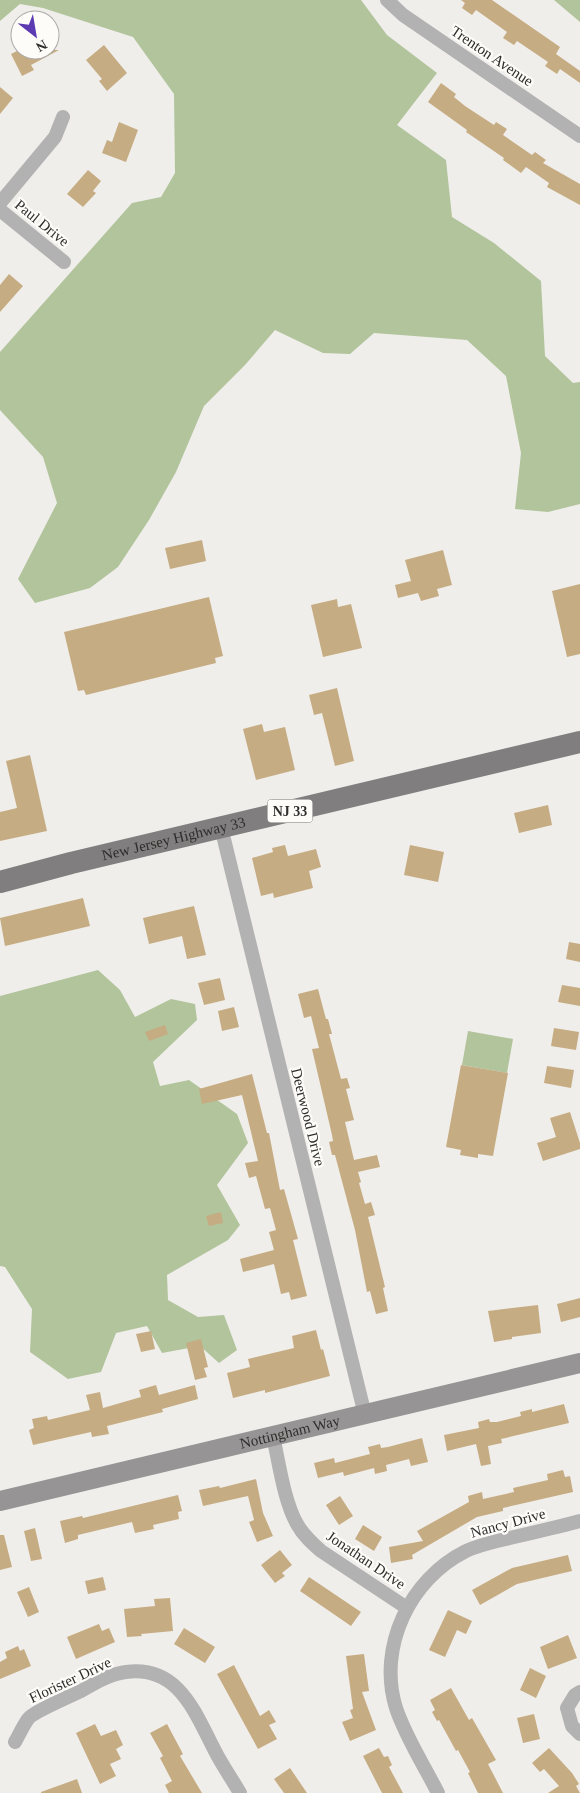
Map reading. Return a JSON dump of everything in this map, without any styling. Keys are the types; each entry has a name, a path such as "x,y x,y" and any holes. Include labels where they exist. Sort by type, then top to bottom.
{"main road":[{"name":"New Jersey Highway 33","path":"0,882 71,863 580,742"}],"street":[{"name":"Trenton Avenue","path":"387,0 403,15 580,136"},
{"path":"0,203 55,137 63,117"},
{"name":"Paul Drive","path":"0,210 64,262"},
{"name":"Deerwood Drive","path":"221,827 365,1415"},
{"name":"Nottingham Way","path":"0,1501 580,1363"},
{"name":"Jonathan Drive","path":"273,1436 291,1511 308,1539 320,1551 408,1608 400,1624 394,1645 391,1665 392,1686 396,1707 404,1728 438,1793"},
{"name":"Nancy Drive","path":"408,1608 418,1591 432,1575 467,1551 580,1521"},
{"name":"Florister Drive","path":"15,1742 28,1717 105,1679 126,1672 153,1674 168,1680 188,1700 240,1793"},
{"path":"580,1692 575,1695 567,1708 572,1726 580,1734"}],"green space":[{"path":"0,0 361,0 387,35 437,73 397,125 446,160 452,217 494,243 541,281 545,356 573,383 580,382 580,504 548,512 515,509 521,453 506,376 467,340 374,333 350,354 323,353 275,330 245,365 204,406 176,472 149,520 118,567 90,588 35,603 18,579 57,503 43,457 0,410 0,352 132,203 161,197 175,173 174,94 133,37 60,13 60,10 49,10 20,4 13,10 10,10 10,12 0,21"},
{"path":"554,0 580,0 580,22"},
{"path":"98,970 120,990 135,1017 171,999 195,1004 197,1020 153,1062 160,1086 189,1080 237,1114 248,1143 217,1185 240,1225 228,1240 167,1275 168,1300 198,1317 224,1315 237,1350 219,1363 200,1346 162,1353 147,1326 116,1333 101,1372 68,1379 30,1352 32,1309 5,1267 0,1266 0,996"},
{"path":"468,1031 513,1039 507,1073 462,1065"}],"building":[{"path":"461,0 492,0 560,47 556,54 580,71 580,83 560,69 557,74 545,66 548,62 517,41 514,45 503,38 507,32 476,10 472,15 462,8 465,3"},
{"path":"104,45 127,73 107,91 99,81 102,79 86,60"},
{"path":"14,60 40,60 31,65 34,70 22,76"},
{"path":"441,83 456,94 454,97 465,106 494,125 496,122 507,129 503,135 532,155 535,152 546,160 543,163 580,184 580,205 547,187 549,183 526,167 521,173 503,160 504,158 466,132 467,130 428,102"},
{"path":"0,87 13,98 0,114"},
{"path":"119,122 138,130 126,162 102,153 107,140 112,142"},
{"path":"88,170 101,181 93,191 96,193 83,207 67,194"},
{"path":"9,274 23,286 0,312 0,285"},
{"path":"202,540 206,561 170,569 165,548"},
{"path":"443,550 452,585 437,589 439,596 421,601 418,593 398,598 395,585 411,581 405,560"},
{"path":"580,584 580,654 567,657 552,591"},
{"path":"209,597 223,656 215,658 216,663 86,695 84,690 78,691 64,632"},
{"path":"337,599 338,607 351,604 362,648 323,657 311,605"},
{"path":"337,688 354,761 335,766 322,713 314,715 309,695"},
{"path":"262,724 264,732 285,727 295,770 256,780 243,729"},
{"path":"30,755 47,831 0,841 0,812 17,808 6,761"},
{"path":"548,805 552,825 519,833 514,813"},
{"path":"285,845 288,856 316,849 321,867 309,871 313,888 274,898 273,893 261,896 252,858 273,852 272,848"},
{"path":"410,845 444,852 438,882 404,875"},
{"path":"83,898 90,926 5,946 0,918"},
{"path":"194,906 206,955 187,959 182,936 149,944 143,918"},
{"path":"569,942 580,944 580,962 566,959"},
{"path":"220,978 225,1000 204,1005 198,983"},
{"path":"562,985 580,988 580,1006 558,1002"},
{"path":"318,989 332,1034 329,1034 341,1079 347,1078 350,1088 346,1089 354,1120 345,1122 354,1160 377,1155 380,1167 358,1172 365,1204 371,1202 375,1215 368,1217 385,1287 383,1288 388,1311 376,1314 370,1291 367,1292 355,1230 335,1155 332,1155 329,1142 333,1141 332,1135 312,1049 319,1048 311,1016 304,1018 298,994"},
{"path":"234,1007 239,1027 222,1031 218,1011"},
{"path":"165,1025 168,1034 149,1041 145,1032"},
{"path":"554,1028 579,1032 576,1050 551,1046"},
{"path":"461,1065 508,1073 493,1156 478,1154 478,1158 460,1155 461,1150 446,1147"},
{"path":"547,1066 574,1070 571,1088 544,1083"},
{"path":"252,1074 267,1133 269,1133 280,1190 284,1189 298,1239 293,1240 307,1296 291,1300 289,1292 281,1294 274,1264 243,1272 240,1259 274,1250 269,1232 276,1230 270,1208 265,1209 256,1176 249,1178 245,1163 258,1161 242,1095 202,1104 199,1089"},
{"path":"570,1112 580,1143 580,1149 543,1161 537,1143 556,1137 550,1118"},
{"path":"221,1212 223,1223 209,1226 206,1216"},
{"path":"580,1298 580,1317 561,1322 557,1304"},
{"path":"538,1305 541,1333 512,1337 512,1339 494,1342 488,1311"},
{"path":"316,1330 330,1376 265,1393 265,1390 233,1398 227,1373 250,1367 248,1359 294,1348 292,1336"},
{"path":"151,1331 155,1349 141,1352 136,1334"},
{"path":"201,1339 208,1367 204,1368 207,1377 195,1380 186,1343"},
{"path":"156,1385 159,1395 195,1385 198,1399 162,1409 163,1412 107,1426 109,1434 92,1437 91,1432 33,1445 29,1430 34,1428 32,1419 47,1416 48,1420 90,1410 86,1395 100,1392 103,1408 141,1397 139,1390"},
{"path":"564,1404 569,1423 501,1439 502,1443 488,1446 491,1464 481,1466 476,1444 447,1451 444,1435 479,1428 478,1422 489,1419 490,1422 497,1422 521,1416 520,1412 532,1409 532,1412"},
{"path":"422,1438 428,1462 411,1466 409,1459 386,1465 387,1471 375,1474 374,1468 344,1476 343,1472 318,1478 314,1463 334,1458 335,1463 370,1454 368,1447 380,1444 381,1448 388,1447"},
{"path":"563,1470 565,1477 570,1476 573,1492 503,1508 503,1511 477,1517 412,1555 413,1559 391,1563 389,1547 423,1541 417,1531 469,1502 468,1496 482,1492 483,1499 514,1492 513,1488 548,1480 547,1474"},
{"path":"256,1479 263,1513 273,1536 257,1542 249,1522 254,1520 248,1496 203,1506 199,1490 219,1486 220,1488"},
{"path":"178,1495 182,1511 178,1512 179,1519 153,1525 154,1529 135,1533 132,1522 78,1535 78,1539 65,1543 60,1521 82,1516 83,1518"},
{"path":"340,1496 353,1516 339,1525 326,1505"},
{"path":"363,1525 382,1537 374,1551 355,1539"},
{"path":"35,1528 42,1559 31,1561 24,1531"},
{"path":"0,1535 4,1535 12,1567 0,1570"},
{"path":"280,1550 292,1565 282,1573 285,1576 275,1583 261,1565"},
{"path":"568,1555 572,1571 517,1584 480,1605 472,1590 512,1568"},
{"path":"103,1577 106,1590 88,1594 85,1581"},
{"path":"309,1577 361,1612 351,1626 300,1591"},
{"path":"29,1587 39,1612 28,1617 17,1592"},
{"path":"170,1598 173,1631 127,1637 124,1609 155,1606 154,1599"},
{"path":"448,1610 472,1621 466,1634 457,1630 445,1657 429,1650"},
{"path":"99,1624 102,1631 109,1628 115,1642 76,1659 67,1637"},
{"path":"184,1628 215,1647 205,1663 174,1644"},
{"path":"568,1635 577,1658 548,1669 540,1647"},
{"path":"18,1646 20,1651 24,1649 31,1666 0,1679 0,1662 7,1658 5,1652"},
{"path":"364,1654 369,1691 362,1692 376,1730 350,1741 342,1722 353,1718 350,1710 353,1709 346,1656"},
{"path":"234,1665 260,1716 269,1710 276,1722 269,1725 277,1739 258,1749 217,1674"},
{"path":"530,1668 546,1676 536,1698 520,1690"},
{"path":"451,1688 469,1720 472,1718 496,1760 488,1764 503,1793 478,1793 468,1773 470,1772 458,1750 456,1751 439,1720 437,1721 432,1712 435,1710 430,1700"},
{"path":"534,1714 540,1739 523,1743 517,1718"},
{"path":"95,1724 101,1736 116,1730 123,1745 116,1749 121,1759 110,1764 116,1776 100,1784 76,1733"},
{"path":"167,1724 183,1754 180,1756 202,1793 169,1793 165,1785 172,1781 160,1758 163,1756 150,1733"},
{"path":"379,1748 384,1757 388,1756 392,1765 389,1767 403,1793 382,1793 363,1756"},
{"path":"549,1748 572,1773 579,1784 576,1786 580,1793 548,1793 559,1786 544,1769 540,1772 532,1763"},
{"path":"290,1768 307,1793 284,1793 274,1779"},
{"path":"77,1779 82,1793 41,1793 41,1792"}]}
